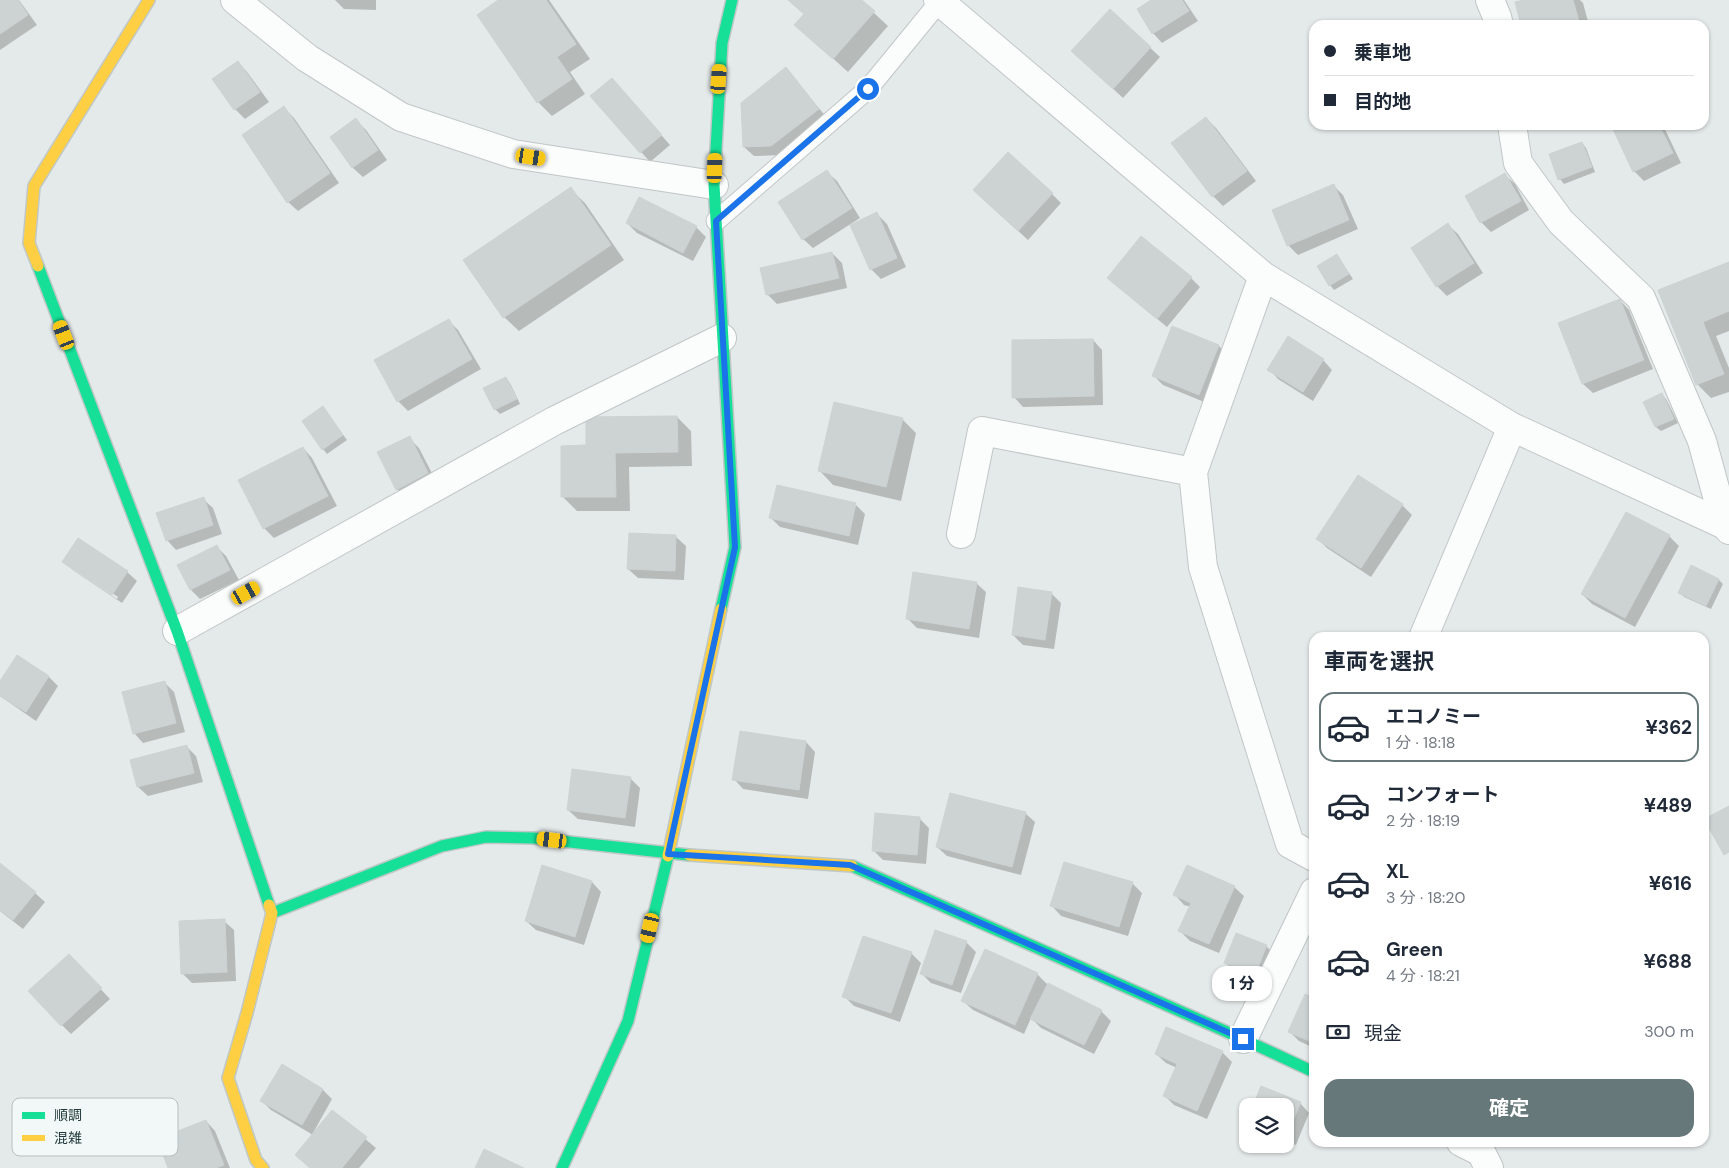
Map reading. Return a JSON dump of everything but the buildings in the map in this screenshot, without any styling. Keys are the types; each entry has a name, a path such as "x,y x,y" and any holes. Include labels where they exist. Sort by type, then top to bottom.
{"street":[{"path":"149,0 34,186 29,243 178,631 272,913 247,1013 228,1078 256,1160 263,1168"},
{"path":"235,0 307,58 402,117 513,154 714,185"},
{"path":"562,1168 628,1021 668,854 735,547 714,185 716,115 722,43 732,0"},
{"path":"939,0 1263,276 1512,427 1728,525"},
{"path":"1490,0 1498,20"},
{"path":"1513,130 1518,163 1561,222 1641,298 1702,441 1728,525"},
{"path":"1263,276 1193,472 1203,567 1290,844 1309,854"},
{"path":"178,631 554,421 722,338"},
{"path":"1426,632 1512,427"},
{"path":"961,534 982,431 1193,472"},
{"path":"272,913 442,846 486,837 533,838 668,854 850,865 1309,1070"},
{"path":"1243,1039 1309,902"},
{"path":"1471,1147 1481,1152 1489,1168"}],"lane":[{"path":"716,221 868,89 939,0"}],"traffic: fast":[{"path":"721,609 735,547 714,185 722,43 732,0"},
{"path":"38,266 177,631 269,905"},
{"path":"272,913 442,846 486,837 533,838 689,855"},
{"path":"562,1168 628,1021 668,856"},
{"path":"852,866 1309,1070"}],"traffic: slow":[{"path":"38,266 29,243 34,186 149,0"},
{"path":"668,856 721,609"},
{"path":"689,855 852,866"},
{"path":"263,1168 256,1160 228,1078 247,1013 272,913 269,905"}],"route":[{"path":"868,89 716,221 735,547 668,854 850,865 1243,1039"}]}
